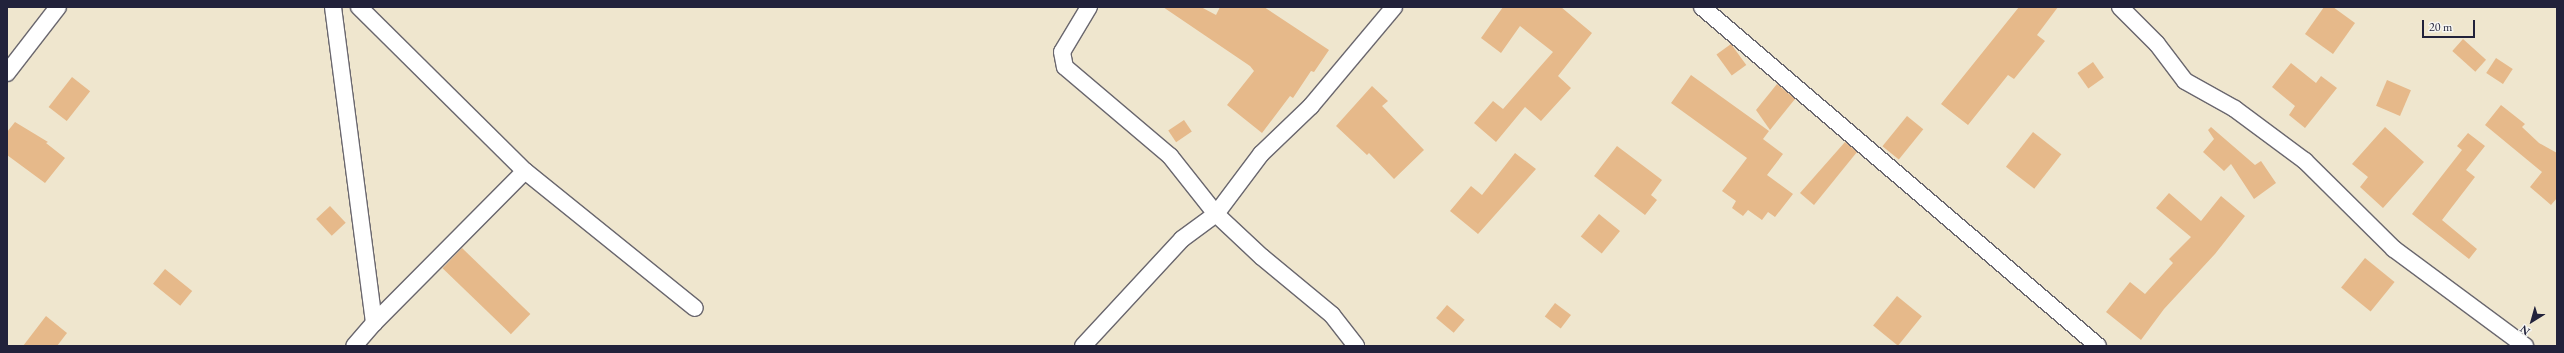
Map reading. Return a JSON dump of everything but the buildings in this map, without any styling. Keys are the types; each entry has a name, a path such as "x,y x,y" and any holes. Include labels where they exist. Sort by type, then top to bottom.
{"street":[{"path":"7,72 58,7"},
{"path":"333,7 374,323"},
{"path":"359,7 525,171 695,308"},
{"path":"1089,7 1062,52 1065,68 1170,156 1216,214 1262,257 1332,315 1356,346"},
{"path":"1083,346 1182,239 1216,214 1261,154 1311,106 1394,7"},
{"path":"1702,7 2098,346"},
{"path":"2120,7 2157,44 2185,80 2235,109 2305,161 2394,249 2525,346"},
{"path":"354,346 374,323 525,171"}]}
